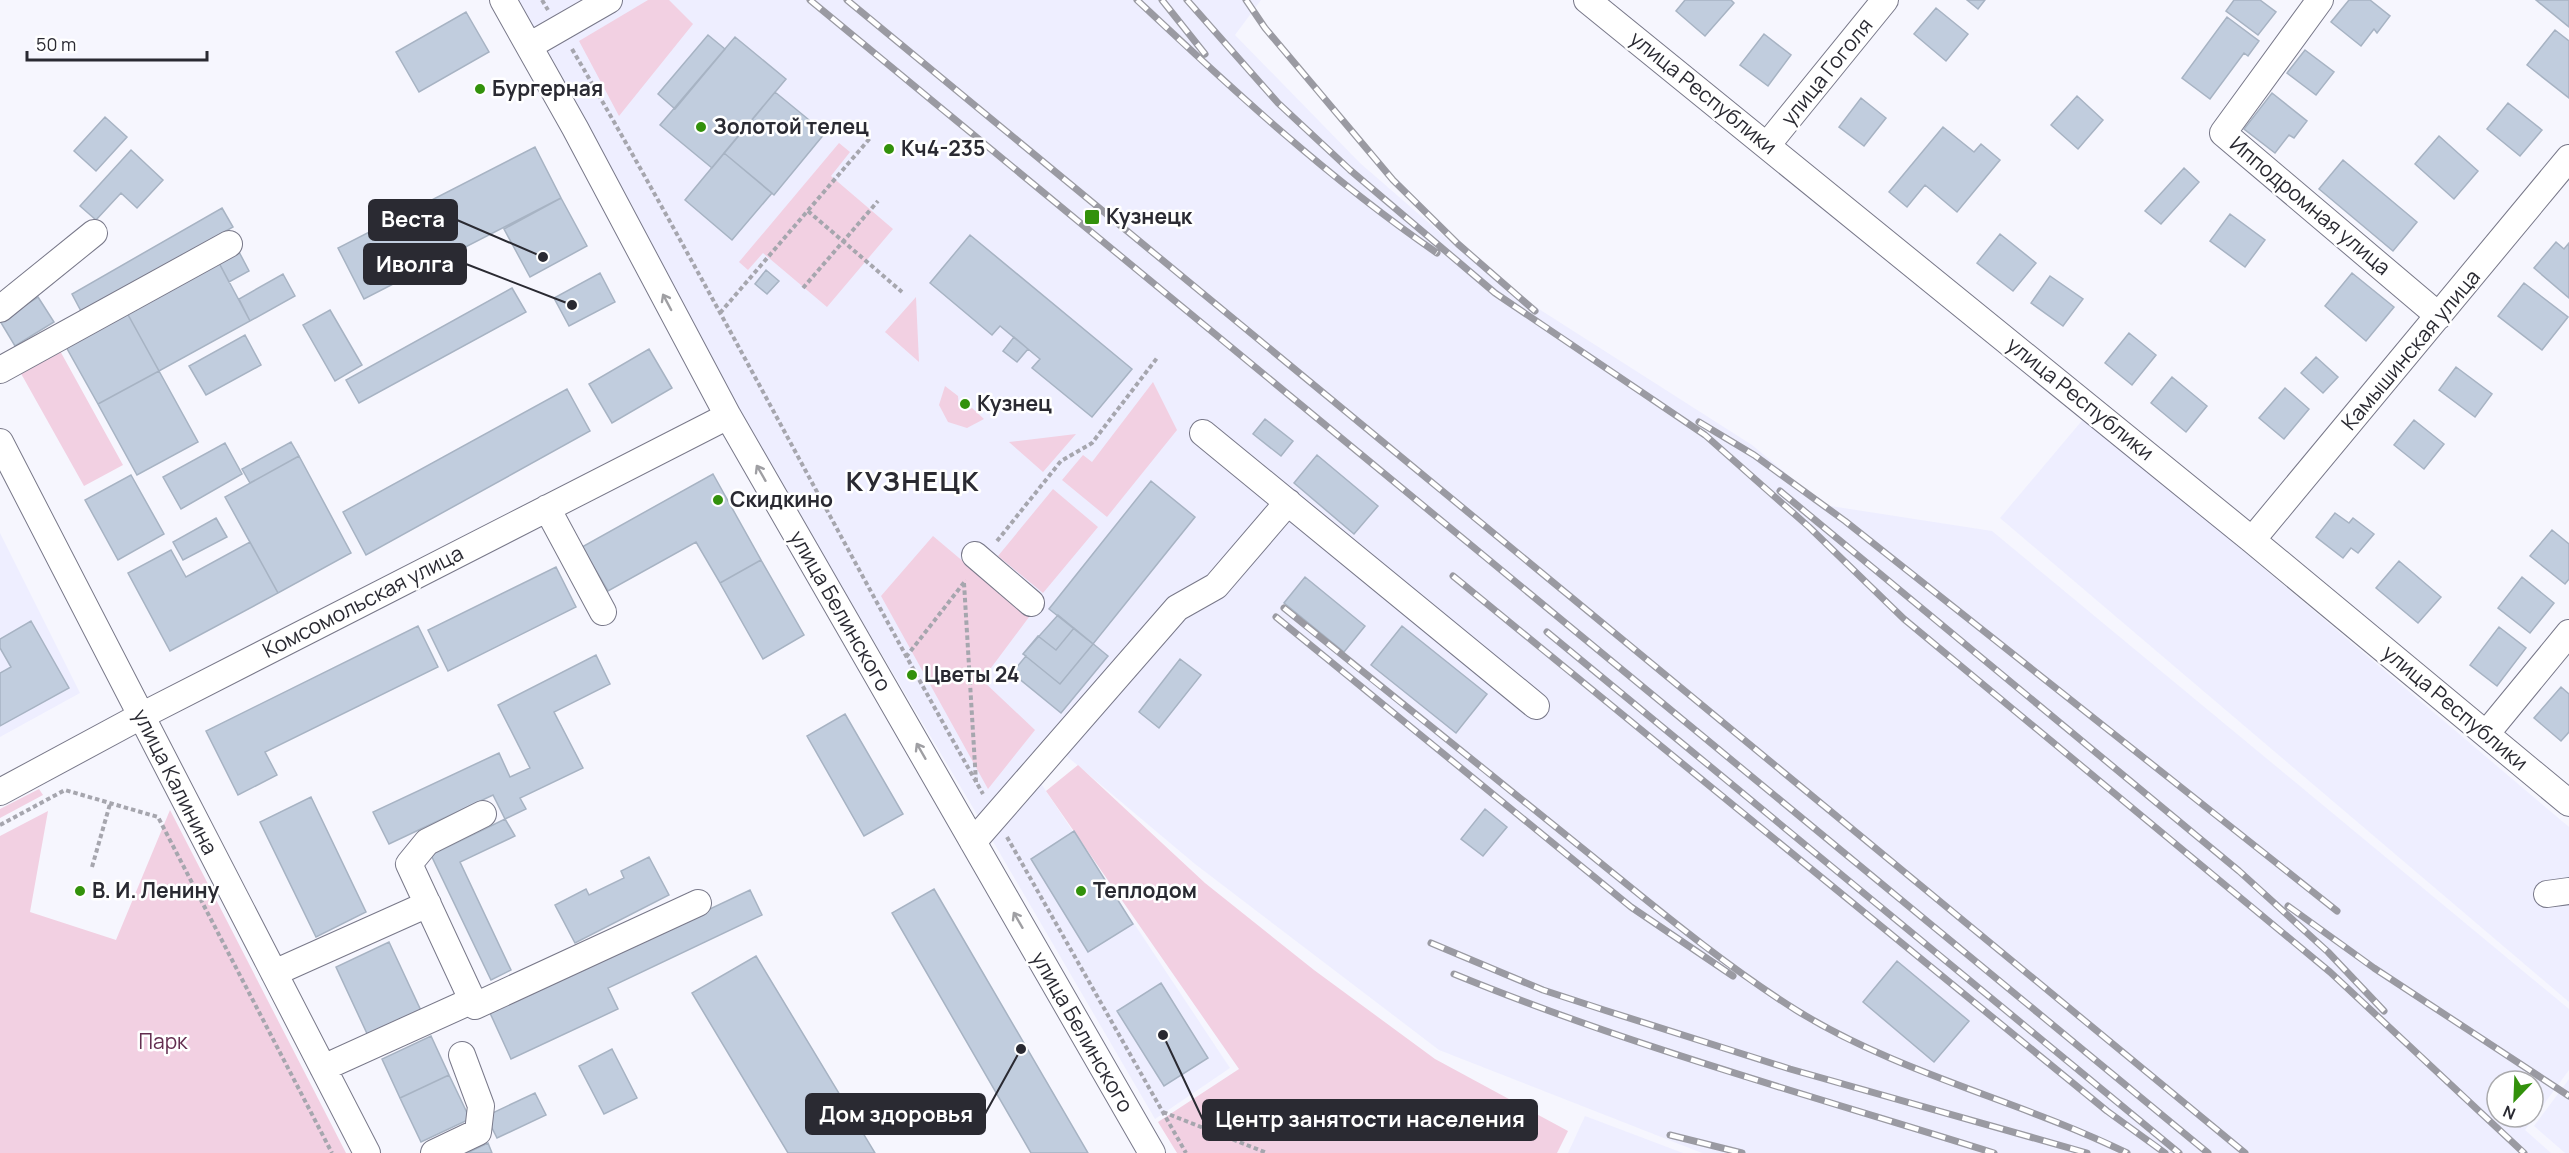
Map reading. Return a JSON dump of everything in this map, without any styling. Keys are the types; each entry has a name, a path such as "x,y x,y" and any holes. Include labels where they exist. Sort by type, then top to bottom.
{"street":[{"name":"улица Белинского","path":"503,0 728,416 1152,1153"},
{"path":"529,46 609,0"},
{"name":"улица Республики","path":"1587,0 1768,144 2253,540 2569,803"},
{"name":"улица Гоголя","path":"1768,144 1885,0"},
{"name":"Ипподромная улица","path":"2320,0 2223,133 2439,316"},
{"name":"Камышинская улица","path":"2253,540 2569,158"},
{"path":"0,309 94,233"},
{"path":"0,370 229,244"},
{"name":"Комсомольская улица","path":"0,792 141,716 728,416"},
{"path":"1203,433 1536,706"},
{"name":"улица Калинина","path":"0,442 367,1153"},
{"path":"973,842 1177,608 1216,586 1288,502"},
{"path":"547,508 603,612"},
{"path":"978,558 1031,603"},
{"path":"2487,734 2569,633"},
{"path":"483,814 427,842 409,864 475,1006 698,903"},
{"path":"274,973 428,904"},
{"path":"323,1068 472,1000"},
{"path":"434,1153 478,1132 481,1106 462,1055"}],"path":[{"path":"542,0 644,171 906,657 1186,1153"},
{"path":"720,313 871,137"},
{"path":"803,288 878,201"},
{"path":"808,211 902,292"},
{"path":"906,657 964,582 978,558 1061,461 1092,443 1157,358"},
{"path":"964,582 976,783"},
{"path":"0,825 65,790 158,818 332,1153"},
{"path":"92,867 110,804"},
{"path":"1163,1112 1267,1153"}],"shaded area":[{"path":"493,0 1261,0 1235,35 1360,163 1498,283 1752,445 1824,505 1992,531 2569,1009 2569,1070 2545,1103 2545,1069 2485,1069 2485,1129 2526,1129 2551,1153 1702,1153 1439,1050 1195,864 1063,753 988,833"},
{"path":"2085,417 2569,827 2569,1002 2000,518"},
{"path":"0,533 80,693 0,737"},
{"path":"1040,782 1230,1068 1155,1119 991,838"},
{"path":"2569,1079 2569,1153 2565,1153 2537,1129 2545,1129 2545,1111"},
{"path":"1585,1116 1683,1153 1568,1153"}],"green space":[{"path":"648,0 669,0 693,24 619,116 579,41"},
{"path":"839,143 850,152 831,176 893,229 827,307 763,253 748,270 739,262"},
{"path":"916,297 919,362 885,332"},
{"path":"59,349 123,465 84,486 19,370"},
{"path":"1153,382 1177,430 1107,517 1062,480 1083,455 1092,462"},
{"path":"945,386 958,396 959,408 966,411 972,408 984,419 967,428 948,422 939,405"},
{"path":"1076,434 1043,472 1009,442"},
{"path":"1053,489 1098,527 1043,593 998,556"},
{"path":"933,536 1029,617 982,680 1035,730 988,789 881,596"},
{"path":"1078,765 1205,883 1314,970 1435,1059 1568,1131 1557,1153 1177,1153 1158,1122 1239,1069 1046,791"},
{"path":"39,789 43,795 0,818 0,809"},
{"name":"Парк","path":"170,810 346,1153 0,1153 0,836 48,811 30,912 116,940"}],"building":[{"path":"1685,0 1731,0 1734,3 1705,36 1676,11"},
{"path":"1967,0 1985,0 1978,9"},
{"path":"2234,0 2260,0 2276,12 2258,35 2226,11"},
{"path":"2349,0 2370,0 2390,16 2377,33 2374,29 2361,46 2331,22"},
{"path":"2536,0 2569,0 2569,27"},
{"path":"1936,8 1968,34 1946,61 1914,34"},
{"path":"466,12 489,52 419,92 396,52"},
{"path":"2227,17 2259,41 2248,56 2244,53 2210,99 2182,78"},
{"path":"2555,30 2569,41 2569,98 2527,65"},
{"path":"1764,34 1791,55 1768,86 1740,65"},
{"path":"708,35 725,49 675,109 658,94"},
{"path":"735,37 786,79 712,168 660,125"},
{"path":"2305,50 2334,72 2316,95 2287,73"},
{"path":"775,92 825,133 774,195 724,153"},
{"path":"2272,93 2307,121 2294,138 2289,135 2275,153 2244,129"},
{"path":"2077,96 2103,120 2078,149 2051,125"},
{"path":"1861,98 1886,118 1864,146 1839,127"},
{"path":"2508,103 2542,130 2520,156 2487,129"},
{"path":"105,117 127,137 96,171 74,151"},
{"path":"1943,127 1974,152 1981,144 2000,160 1957,212 1925,185 1907,207 1889,192"},
{"path":"2439,136 2478,171 2454,199 2415,164"},
{"path":"535,147 561,198 364,299 338,248"},
{"path":"131,150 163,180 137,208 121,193 96,220 80,206"},
{"path":"724,153 772,193 732,240 685,200"},
{"path":"2343,160 2417,222 2393,251 2319,189"},
{"path":"2184,168 2199,182 2161,224 2145,211"},
{"path":"561,198 587,246 530,277 504,229"},
{"path":"222,208 233,227 82,313 72,294"},
{"path":"2230,214 2265,240 2245,267 2210,241"},
{"path":"2000,234 2036,263 2013,291 1977,263"},
{"path":"970,235 1132,369 1092,417 1032,368 1040,359 1028,349 1000,326 992,335 930,283"},
{"path":"2556,242 2564,249 2569,243 2569,298 2534,268"},
{"path":"238,250 249,271 229,282 218,261"},
{"path":"218,261 250,321 159,371 126,311"},
{"path":"766,270 779,281 767,294 755,284"},
{"path":"600,273 615,302 569,326 554,298"},
{"path":"2352,273 2394,307 2366,341 2325,306"},
{"path":"283,274 295,296 250,321 239,299"},
{"path":"2050,276 2083,299 2063,326 2031,303"},
{"path":"2524,283 2568,317 2542,350 2498,316"},
{"path":"512,288 526,312 359,403 346,380"},
{"path":"38,297 54,322 15,346 0,321"},
{"path":"330,310 362,365 335,381 303,325"},
{"path":"126,311 159,371 98,404 65,345"},
{"path":"2129,333 2156,355 2132,385 2105,363"},
{"path":"245,335 261,365 206,395 189,366"},
{"path":"1014,337 1028,349 1017,362 1003,351"},
{"path":"649,349 672,388 612,423 589,384"},
{"path":"2316,357 2338,377 2323,393 2301,373"},
{"path":"2456,367 2492,394 2475,417 2439,390"},
{"path":"159,371 198,442 137,475 98,404"},
{"path":"2172,377 2207,406 2186,432 2151,403"},
{"path":"2285,388 2309,409 2284,439 2259,418"},
{"path":"567,389 590,431 366,555 343,512"},
{"path":"1265,419 1293,441 1281,456 1253,434"},
{"path":"2414,420 2444,444 2424,469 2394,445"},
{"path":"291,442 299,456 250,483 242,469"},
{"path":"225,443 242,474 181,509 163,477"},
{"path":"1317,455 1378,506 1354,534 1294,483"},
{"path":"299,456 351,553 278,593 225,497"},
{"path":"713,474 761,560 720,583 696,542 608,591 582,547"},
{"path":"131,475 164,534 118,560 85,500"},
{"path":"1151,481 1195,517 1093,644 1049,609"},
{"path":"2335,513 2349,523 2353,518 2374,534 2358,553 2351,548 2343,558 2316,537"},
{"path":"216,518 227,537 183,560 173,542"},
{"path":"2552,530 2569,544 2569,579 2565,584 2530,556"},
{"path":"250,542 278,593 170,651 128,573 171,550 186,577"},
{"path":"761,560 804,635 763,659 720,583"},
{"path":"2399,561 2441,597 2418,623 2376,588"},
{"path":"556,567 576,607 448,671 428,630"},
{"path":"1305,577 1365,626 1344,652 1284,603"},
{"path":"2522,577 2554,603 2530,633 2498,608"},
{"path":"1058,615 1108,656 1061,713 1012,673 1026,656 1023,654"},
{"path":"31,621 69,688 0,726 0,673 11,667 0,648 0,639"},
{"path":"418,626 438,667 265,752 277,775 238,795 206,731"},
{"path":"1402,626 1487,694 1456,733 1371,665"},
{"path":"2499,627 2526,648 2497,686 2470,665"},
{"path":"1074,628 1093,644 1060,684 1023,654 1038,636 1056,650"},
{"path":"596,655 610,684 554,712 583,768 520,798 526,809 505,819 493,795 389,844 373,812 499,753 510,777 530,768 498,705"},
{"path":"1180,659 1201,675 1159,728 1139,712"},
{"path":"2561,687 2569,694 2569,732 2561,741 2534,718"},
{"path":"845,714 903,814 864,836 807,736"},
{"path":"311,797 366,912 316,937 260,822"},
{"path":"1485,809 1507,827 1483,856 1461,839"},
{"path":"505,819 515,836 460,862 511,970 491,980 431,855"},
{"name":"Теплодом","path":"1074,831 1133,924 1088,952 1031,859"},
{"path":"649,857 669,895 575,943 555,905 586,889 589,895 624,878 621,871"},
{"path":"934,889 1088,1153 1031,1153 892,913"},
{"path":"750,890 762,915 608,988 618,1009 511,1059 490,1013"},
{"path":"389,942 423,1015 370,1040 336,967"},
{"path":"756,956 875,1153 788,1153 692,993"},
{"path":"1897,961 1969,1021 1934,1062 1863,1002"},
{"path":"1161,983 1208,1058 1164,1086 1117,1011"},
{"path":"431,1036 449,1075 400,1098 382,1059"},
{"path":"612,1049 637,1098 604,1114 579,1066"},
{"path":"449,1075 470,1119 421,1142 400,1098"},
{"path":"535,1093 546,1115 497,1138 486,1116"},
{"path":"488,1143 492,1153 467,1153"}],"railway":[{"path":"810,0 2208,1153"},
{"path":"847,0 2245,1153"},
{"path":"1137,0 1245,100 1319,164 1437,253"},
{"path":"1162,0 1205,54"},
{"path":"1187,0 1278,103 1350,170 1495,293 1705,435 1809,527 1904,619 2330,972 2524,1153"},
{"path":"1246,0 1265,28 1393,180 1458,244 1535,311"},
{"path":"1699,422 1754,455 1845,521 2337,911"},
{"path":"1780,491 2239,871 2328,952 2384,1011"},
{"path":"1453,576 2107,1111 2165,1153"},
{"path":"1284,608 1684,930 1796,1010 1876,1052 2044,1117 2127,1153"},
{"path":"1276,617 1631,907 1733,976"},
{"path":"1547,632 2179,1153"},
{"path":"2288,906 2374,968 2569,1096"},
{"path":"1431,943 1543,990 1604,1010 1790,1069 2087,1153"},
{"path":"1454,974 1654,1047 1994,1153"},
{"path":"1670,1135 1742,1153"}],"place":[{"name":"Бургерная","path":"480,89"},
{"name":"Золотой телец","path":"701,127"},
{"name":"Кч4-235","path":"889,149"},
{"name":"Кузнецк","path":"1092,217"},
{"name":"Веста","path":"543,257"},
{"name":"Иволга","path":"572,305"},
{"name":"Кузнец","path":"965,404"},
{"name":"Скидкино","path":"718,500"},
{"name":"Цветы 24","path":"912,675"},
{"name":"В. И. Ленину","path":"80,891"},
{"name":"Теплодом","path":"1081,891"},
{"name":"Центр занятости населения","path":"1163,1035"},
{"name":"Дом здоровья","path":"1021,1049"}],"district":[{"name":"КУЗНЕЦК","path":"913,482"}]}
